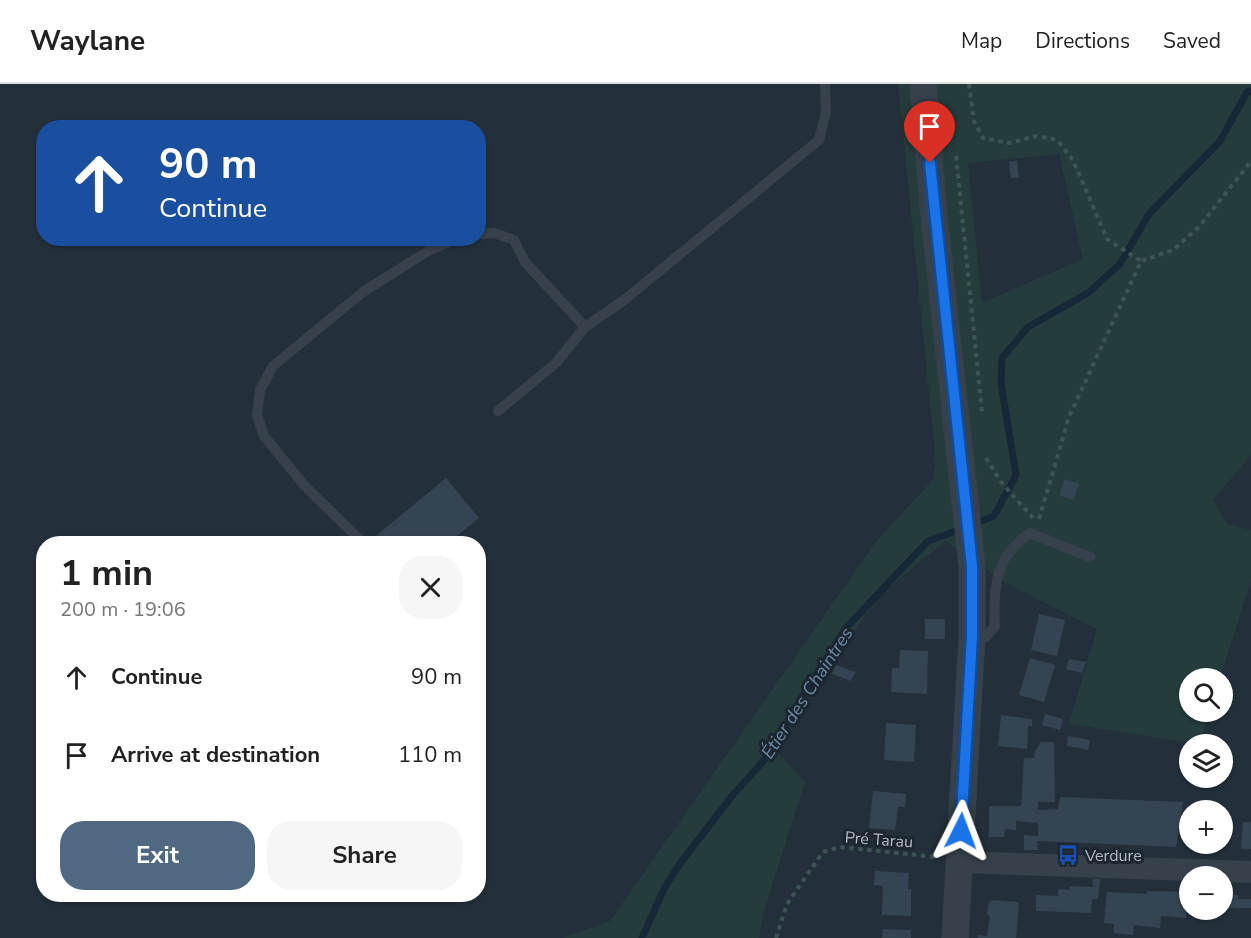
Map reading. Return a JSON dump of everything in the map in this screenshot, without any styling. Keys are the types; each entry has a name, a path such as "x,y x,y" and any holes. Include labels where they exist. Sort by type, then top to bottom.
{"street":[{"path":"923,84 937,250 970,544 972,636 955,938"},
{"path":"960,862 1251,872"}],"lane":[{"path":"498,411 556,363 585,327 623,301 819,140 826,112 825,84"},
{"path":"486,234 494,233 514,240 525,262 585,327"},
{"path":"356,536 304,485 268,444 257,415 260,390 273,366 363,292 440,246"},
{"path":"972,636 986,637 995,626 997,576 1006,555 1015,543 1030,533 1090,557"}],"path":[{"path":"969,84 974,121 983,138 1009,143 1037,136 1057,140 1073,159 1107,238 1141,261"},
{"path":"955,148 982,414"},
{"path":"985,447 986,458 1001,482 1037,522 1042,512 1069,417 1141,261 1173,250 1199,227 1250,164"},
{"name":"Pré Tarau","path":"776,938 787,904 823,852 840,847 922,854 960,862"}],"green space":[{"path":"898,84 1251,84 1251,455 1213,500 1227,524 1251,530 1251,580 1223,668 1179,668 1179,722 1206,722 1202,734 1179,734 1179,741 1069,724 1097,629 1006,583 945,541 880,595 806,696 777,752 805,782 764,910 759,938 562,938 610,921 878,539 933,480 936,464","holes":["1059,154 1083,259 982,303 968,163"]}],"building":[{"path":"1017,161 1019,177 1011,178 1009,162"},
{"path":"446,478 479,518 457,536 377,535"},
{"path":"1065,479 1079,484 1073,500 1059,495"},
{"path":"1039,614 1065,620 1057,656 1031,650"},
{"path":"925,619 945,619 945,639 925,639"},
{"path":"900,650 928,651 927,694 891,692 892,668 899,668"},
{"path":"1030,658 1055,665 1044,702 1019,695"},
{"path":"1069,659 1086,662 1082,673 1066,669"},
{"path":"836,665 855,672 851,681 832,674"},
{"path":"1045,714 1063,719 1060,730 1042,725"},
{"path":"1001,715 1032,719 1032,726 1028,726 1027,749 998,746"},
{"path":"886,723 916,725 914,762 884,760"},
{"path":"1068,736 1090,740 1088,750 1067,746"},
{"path":"1041,742 1054,742 1055,802 1038,802 1038,810 1058,809 1060,797 1179,802 1176,847 1037,841 1038,850 1024,850 1024,835 1038,836 1038,823 1016,821 1016,830 1005,829 1004,837 989,837 989,806 1021,806 1024,758 1034,758 1035,751"},
{"path":"873,791 906,794 905,807 898,807 895,830 869,828"},
{"path":"1243,822 1251,822 1251,849 1241,849"},
{"path":"875,871 909,873 911,916 882,915 883,886 874,885"},
{"path":"1093,879 1100,879 1098,899 1092,899 1091,913 1036,911 1036,895 1058,896 1058,889 1070,890 1069,886 1093,887"},
{"path":"1147,891 1179,892 1179,917 1161,916 1160,928 1134,925 1133,935 1114,933 1114,924 1104,923 1107,892 1147,894"},
{"path":"1233,895 1238,895 1238,899 1251,899 1251,908 1233,908"},
{"path":"992,900 1019,902 1016,938 978,938 978,935 987,936 990,917 987,914 989,903"},
{"path":"883,929 911,930 911,938 882,938"}],"waterway":[{"name":"Étier des Chaintres","path":"974,524 994,516 1016,475 1001,383 1002,358 1028,327 1088,293 1120,264 1149,214 1220,141 1247,92 1251,91"},
{"name":"Étier des Chaintres","path":"642,938 664,889 681,862 732,796 775,748 803,696 846,628 928,541 961,529"}],"place":[{"name":"Verdure","path":"1068,855"}],"route":[{"path":"930,163 932,202 972,566 972,636 961,831"}]}
